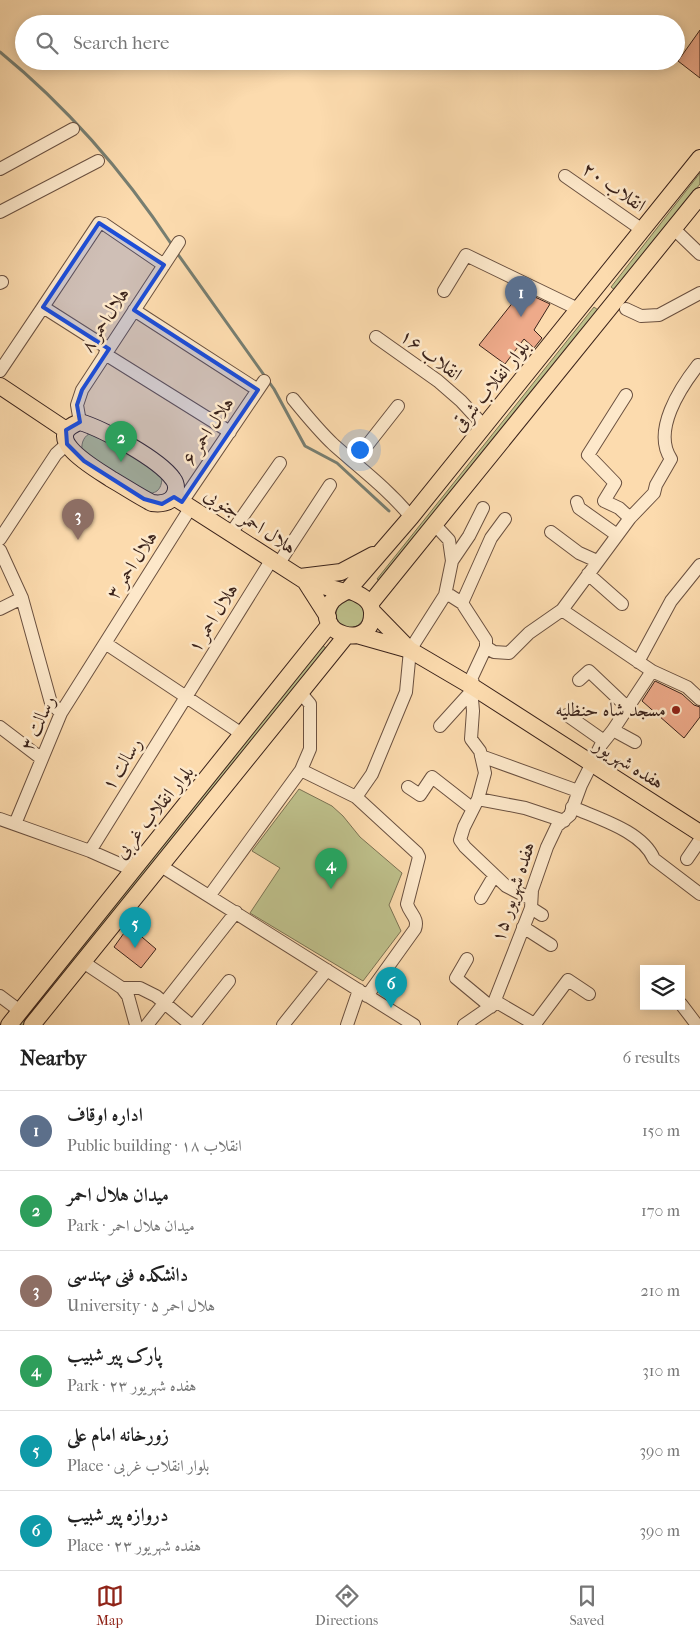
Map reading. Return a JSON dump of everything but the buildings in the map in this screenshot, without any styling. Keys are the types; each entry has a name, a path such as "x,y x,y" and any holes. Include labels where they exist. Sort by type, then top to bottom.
{"main road":[{"name":"بلوار انقلاب شرقی","path":"347,591 411,516 700,158"},
{"path":"371,608 360,594 347,591 333,600 328,611 329,621 340,634 352,636 362,633 369,625 371,608 434,524 602,318 624,302 674,228 699,198"},
{"path":"604,278 610,293 624,302"},
{"path":"581,306 600,304 603,312 602,318"},
{"path":"1,388 71,432 107,432 164,470 174,480 182,502 152,503 84,461 71,432"},
{"name":"هلال احمر جنوبی","path":"182,502 302,579 347,591"},
{"path":"302,579 341,572 380,552"},
{"name":"هلال احمر جنوبی","path":"302,579 329,621"},
{"name":"هفده شهریور","path":"371,608 410,650 473,687 700,833"},
{"name":"بلوار انقلاب غربی","path":"9,1025 242,734 329,621"},
{"name":"هفده شهریور","path":"352,636 410,650"},
{"name":"بلوار انقلاب غربی","path":"32,1025 300,692 352,636"}],"street":[{"path":"0,169 73,129"},
{"path":"0,212 98,161"},
{"name":"انقلاب ۲۰","path":"565,176 641,229"},
{"path":"0,370 99,223 104,224 164,265"},
{"path":"674,228 700,254"},
{"name":"هلال‌احمر ۸","path":"71,432 82,390 180,242"},
{"path":"444,291 466,255 581,306"},
{"path":"624,302 641,316 659,315 700,293"},
{"path":"43,307 230,432"},
{"name":"هلال احمر ۶","path":"134,310 261,386 182,502"},
{"name":"انقلاب ۱۶","path":"376,337 438,381 461,401 484,426"},
{"path":"486,647 494,652 509,652 529,633 562,610 630,518 654,493 656,485 671,459 664,443 665,429 683,385 698,365"},
{"path":"626,395 588,455 615,483 604,501 619,508 630,518"},
{"path":"293,399 314,424 395,498 411,516"},
{"path":"354,462 398,406"},
{"path":"0,539 71,432"},
{"path":"231,533 280,463"},
{"name":"هلال احمر ۱","path":"186,698 276,561 330,485"},
{"name":"هلال احمر ۳","path":"105,642 182,502"},
{"path":"577,502 579,508 617,535"},
{"path":"452,561 469,536 483,508"},
{"path":"462,603 491,538 505,519"},
{"path":"356,797 372,774 406,692 410,650 445,595 452,561 449,540 434,524"},
{"path":"551,532 579,553 597,562"},
{"path":"0,550 22,598 51,703 61,713"},
{"path":"638,662 671,601 700,565"},
{"path":"588,574 622,604"},
{"path":"445,595 451,596 462,603 486,640 486,647 472,677 472,739 480,752 484,773 476,804 464,827 460,840 494,876 531,903 542,915"},
{"path":"0,609 22,598"},
{"path":"562,610 652,671 673,679 697,693"},
{"path":"105,642 242,734"},
{"name":"رسالت ۳","path":"15,824 61,713 105,642"},
{"path":"580,680 589,671 628,708"},
{"name":"هفده شهریور ۱۵","path":"493,1004 531,903 532,890 547,847 557,826 570,815 578,791 604,742 652,671"},
{"path":"440,726 473,687"},
{"path":"210,895 301,770 310,750 310,704 300,692"},
{"name":"رسالت ۱","path":"90,851 186,698"},
{"path":"567,715 604,742"},
{"path":"0,727 42,759"},
{"path":"613,730 635,742"},
{"path":"481,756 578,791"},
{"path":"301,770 356,797 417,852 420,861 407,904 416,920 415,929 363,993 347,1025"},
{"path":"408,787 420,795 432,777 476,804 525,808 564,821"},
{"path":"572,807 636,837 654,859 700,894"},
{"path":"0,819 90,851 133,870"},
{"path":"687,859 700,840"},
{"path":"161,866 210,895 414,1025"},
{"path":"480,898 494,876"},
{"path":"148,1025 236,912"},
{"path":"523,926 551,945"},
{"path":"467,959 456,978 493,1004 536,1025 568,980 589,994"},
{"path":"83,962 122,988 128,996 136,1025"},
{"path":"283,1025 327,970"},
{"path":"122,988 140,988 156,996 192,1025 229,981"},
{"path":"0,996 20,1011"},
{"path":"464,1025 493,1004"},
{"path":"685,1009 697,1025"},
{"path":"0,1010 20,1011"}],"highlighted area":[{"path":"99,223 164,265 134,310 258,390 182,502 174,497 162,504 144,499 84,461 67,444 66,430 80,422 77,405 82,390 109,349 43,307"}],"green space":[{"path":"700,173 700,184 616,291 611,287"},
{"path":"594,307 598,310 381,582 377,579"},
{"path":"92,432 98,433 162,476 158,490 153,493 144,493 82,451 84,440"},
{"path":"350,600 360,604 364,614 360,624 350,628 340,624 336,614 340,604"},
{"path":"320,644 329,650 25,1025 17,1025"},
{"path":"299,789 332,806 360,837 402,873 389,905 401,931 363,981 250,913 280,868 252,851"}],"waterway":[{"path":"0,52 15,65"},
{"path":"21,70 48,95 93,142 135,192 172,245"},
{"path":"177,253 274,389 305,446 337,463 389,511"}],"place":[{"name":"اداره اوقاف","path":"521,317"},
{"name":"میدان هلال احمر","path":"121,462"},
{"name":"دانشکده فنی مهندسی","path":"78,540"},
{"name":"مسجد شاه حنظلیه","path":"676,710"},
{"name":"پارک پیر شبیب","path":"331,889"},
{"name":"زورخانه امام علی","path":"135,948"},
{"name":"دروازه پیر شبیب","path":"391,1008"}]}
